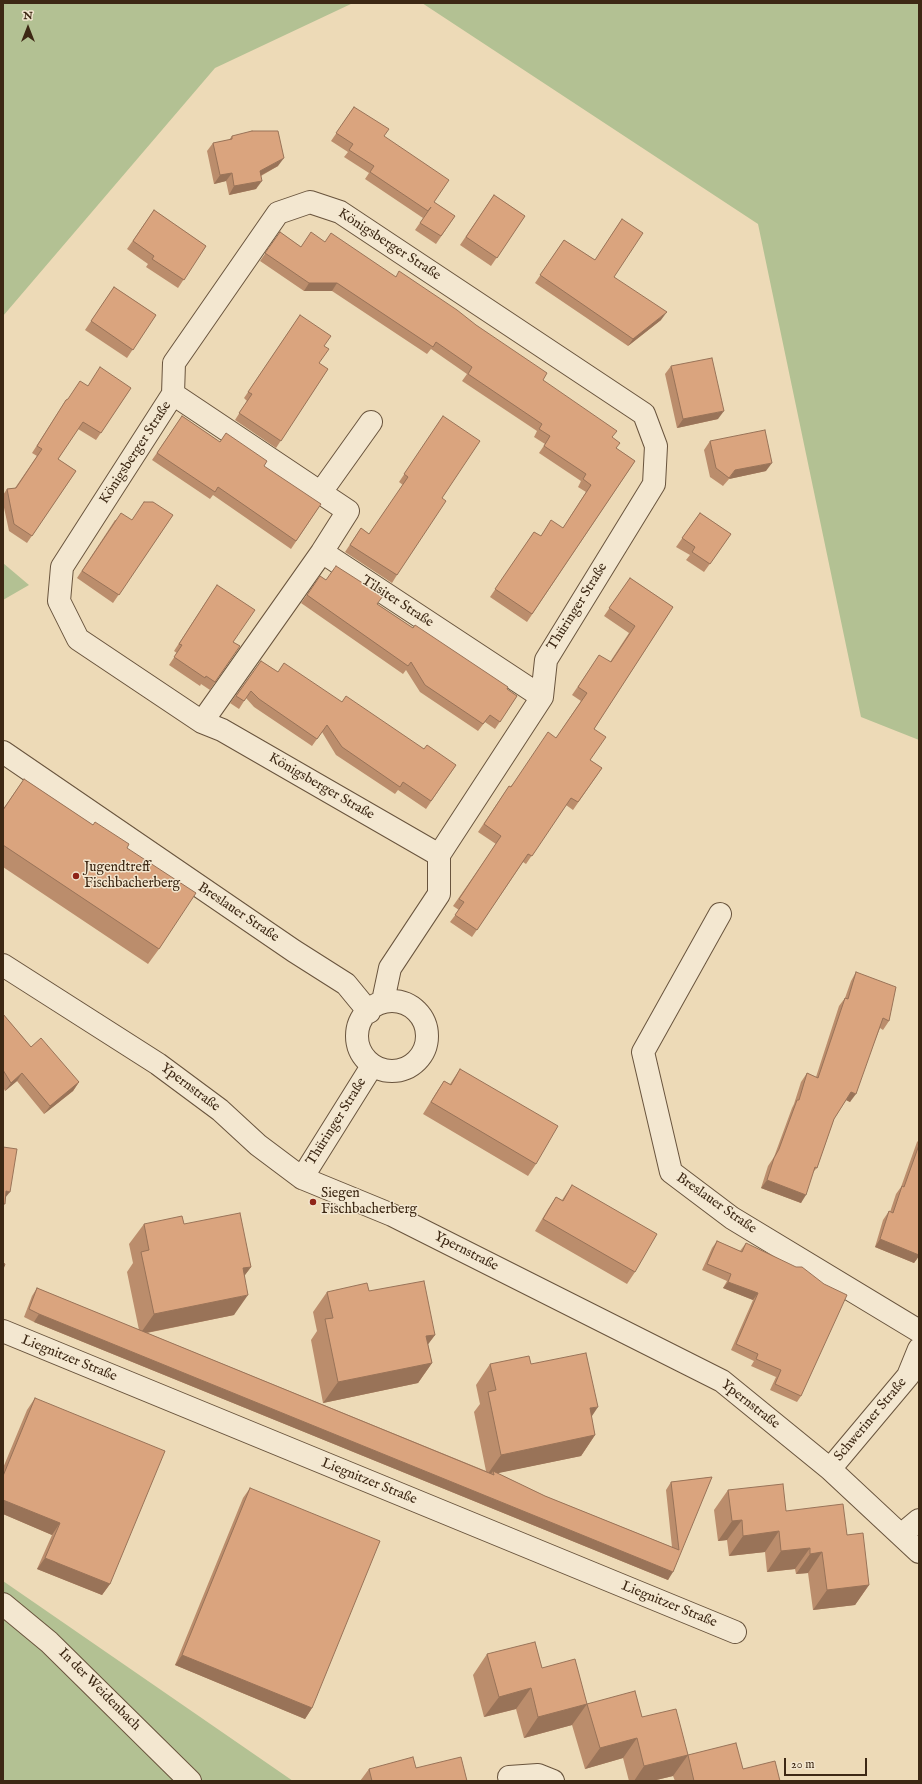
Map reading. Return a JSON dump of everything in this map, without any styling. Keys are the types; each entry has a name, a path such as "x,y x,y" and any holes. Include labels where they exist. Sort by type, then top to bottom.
{"street":[{"name":"Königsberger Straße","path":"439,855 222,730 202,722 78,639 60,601 62,567 173,394 174,363 278,213 310,202 340,212 491,312"},
{"name":"Thüringer Straße","path":"376,1007 397,1000 411,1006 427,1026 426,1050 408,1069 390,1072 372,1066 358,1048 357,1026 376,1007 390,968 439,894 439,855 542,697 546,660 654,484 656,446 644,414 491,312"},
{"path":"173,394 348,511 322,552 202,722"},
{"path":"321,492 370,422"},
{"name":"Tilsiter Straße","path":"322,552 542,697"},
{"name":"Breslauer Straße","path":"3,752 288,947 346,984 376,1007"},
{"name":"Breslauer Straße","path":"720,914 643,1052 671,1172 732,1218 919,1331"},
{"name":"Ypernstraße","path":"3,965 158,1064 220,1110 258,1145 302,1178 392,1215 722,1381 830,1469 919,1552"},
{"name":"Thüringer Straße","path":"302,1178 372,1066"},
{"name":"Liegnitzer Straße","path":"3,1331 735,1632"},
{"name":"Schweriner Straße","path":"830,1469 908,1376 919,1349"},
{"path":"901,1535 919,1520"},
{"name":"In der Weidenbach","path":"3,1604 49,1642 190,1781"},
{"path":"509,1777 538,1775 553,1781"}],"green space":[{"path":"3,3 353,3 215,68 3,316"},
{"path":"422,3 919,3 919,740 861,717 758,224"},
{"path":"3,563 29,585 3,600"},
{"path":"3,1581 293,1781 3,1781"}],"building":[{"path":"354,107 389,129 384,136 449,180 434,202 455,216 441,236 420,223 431,207 428,211 370,172 374,166 349,150 353,144 336,133"},
{"path":"252,131 278,131 284,158 260,171 262,181 234,186 232,173 220,175 213,143 232,139 232,136"},
{"path":"494,195 525,216 497,258 466,237"},
{"path":"154,210 206,246 184,280 152,259 154,256 133,241"},
{"path":"622,219 643,233 614,277 667,312 633,339 540,275 564,240 595,260"},
{"path":"280,232 301,247 311,232 325,242 331,233 396,277 399,271 547,373 543,380 617,431 612,437 620,443 616,448 635,461 532,614 495,589 534,532 541,536 551,520 563,528 591,485 583,479 586,474 544,446 550,436 539,429 542,424 468,374 472,367 436,342 433,347 337,283 309,283 265,253"},
{"path":"114,287 156,315 133,350 91,321"},
{"path":"300,315 331,336 324,346 329,349 319,363 328,369 281,441 239,413 252,394 248,392"},
{"path":"712,358 724,411 683,419 671,366"},
{"path":"100,367 131,388 101,433 83,422 58,459 76,471 32,536 14,524 7,489 16,488 42,449 37,446 80,381 88,386"},
{"path":"182,416 220,442 226,433 267,461 264,466 321,504 296,541 218,487 215,492 157,453"},
{"path":"443,416 480,441 442,498 446,501 397,575 350,545 361,528 369,534 408,477 404,474"},
{"path":"765,430 772,463 735,470 729,478 716,468 710,441"},
{"path":"144,502 153,502 173,515 119,595 82,571 121,513 132,520"},
{"path":"700,513 731,534 710,564 692,552 695,547 682,538"},
{"path":"336,566 383,596 377,604 413,628 415,625 508,687 507,689 517,696 500,722 490,715 483,724 425,685 411,662 408,666 307,595 320,576 326,580"},
{"path":"630,578 673,607 594,729 606,737 590,760 602,768 578,802 571,798 532,856 528,854 477,930 455,915 464,902 459,899 501,836 484,824 548,732 556,738 587,693 578,687 599,655 611,662 635,626 609,608"},
{"path":"217,585 255,610 233,642 240,646 215,682 206,676 205,678 174,657 182,645 179,644"},
{"path":"261,661 278,672 284,663 342,702 346,696 424,749 427,745 456,765 431,801 403,782 400,787 342,747 327,725 317,739 259,699 251,691 244,701 236,696"},
{"name":"Jugendtreff Fischbacherberg","path":"24,779 93,825 95,822 129,844 127,848 196,893 159,949 3,845 3,810"},
{"path":"856,972 896,987 889,1021 883,1018 856,1094 851,1092 834,1119 817,1168 815,1167 806,1195 767,1180 797,1100 799,1100 807,1073 818,1078 845,998 848,999"},
{"path":"3,1014 31,1047 41,1038 79,1082 50,1106 22,1073 11,1083 3,1070"},
{"path":"460,1069 558,1126 536,1164 431,1102 444,1081 451,1085"},
{"path":"919,1145 919,1255 880,1239 889,1211 893,1213 902,1186 904,1187"},
{"path":"3,1147 17,1149 10,1192 6,1191 5,1204 3,1204"},
{"path":"572,1185 657,1234 635,1272 543,1219 556,1197 563,1201"},
{"path":"240,1213 251,1267 243,1268 248,1295 154,1314 141,1252 149,1250 144,1224 182,1216 184,1224"},
{"path":"717,1241 742,1252 746,1243 796,1267 802,1267 824,1284 847,1295 801,1396 775,1384 781,1370 756,1359 758,1354 736,1344 758,1293 728,1282 731,1274 707,1264"},
{"path":"424,1281 435,1335 426,1336 432,1363 338,1382 325,1319 333,1318 327,1292 367,1283 369,1291"},
{"path":"37,1288 494,1475 493,1471 545,1496 679,1550 671,1482 712,1477 673,1572 39,1314 29,1309"},
{"path":"586,1353 598,1407 590,1408 595,1435 501,1455 488,1392 496,1390 490,1364 529,1356 531,1364"},
{"path":"35,1398 165,1451 110,1584 45,1558 60,1523 3,1500 3,1476"},
{"path":"783,1484 786,1511 843,1504 847,1535 863,1533 869,1585 827,1590 822,1552 810,1554 810,1548 781,1551 779,1531 743,1536 742,1520 732,1521 728,1490"},
{"path":"250,1488 380,1541 312,1708 182,1655"},
{"path":"535,1642 542,1668 575,1659 587,1704 538,1717 531,1688 499,1697 487,1654"},
{"path":"635,1691 642,1717 676,1709 688,1755 644,1766 637,1738 600,1748 587,1704"},
{"path":"736,1743 743,1769 775,1761 780,1781 694,1781 688,1755"},
{"path":"413,1757 416,1768 461,1757 467,1781 372,1781 369,1769"}],"place":[{"name":"Jugendtreff Fischbacherberg","path":"76,876"},
{"name":"Siegen Fischbacherberg","path":"313,1202"}]}
